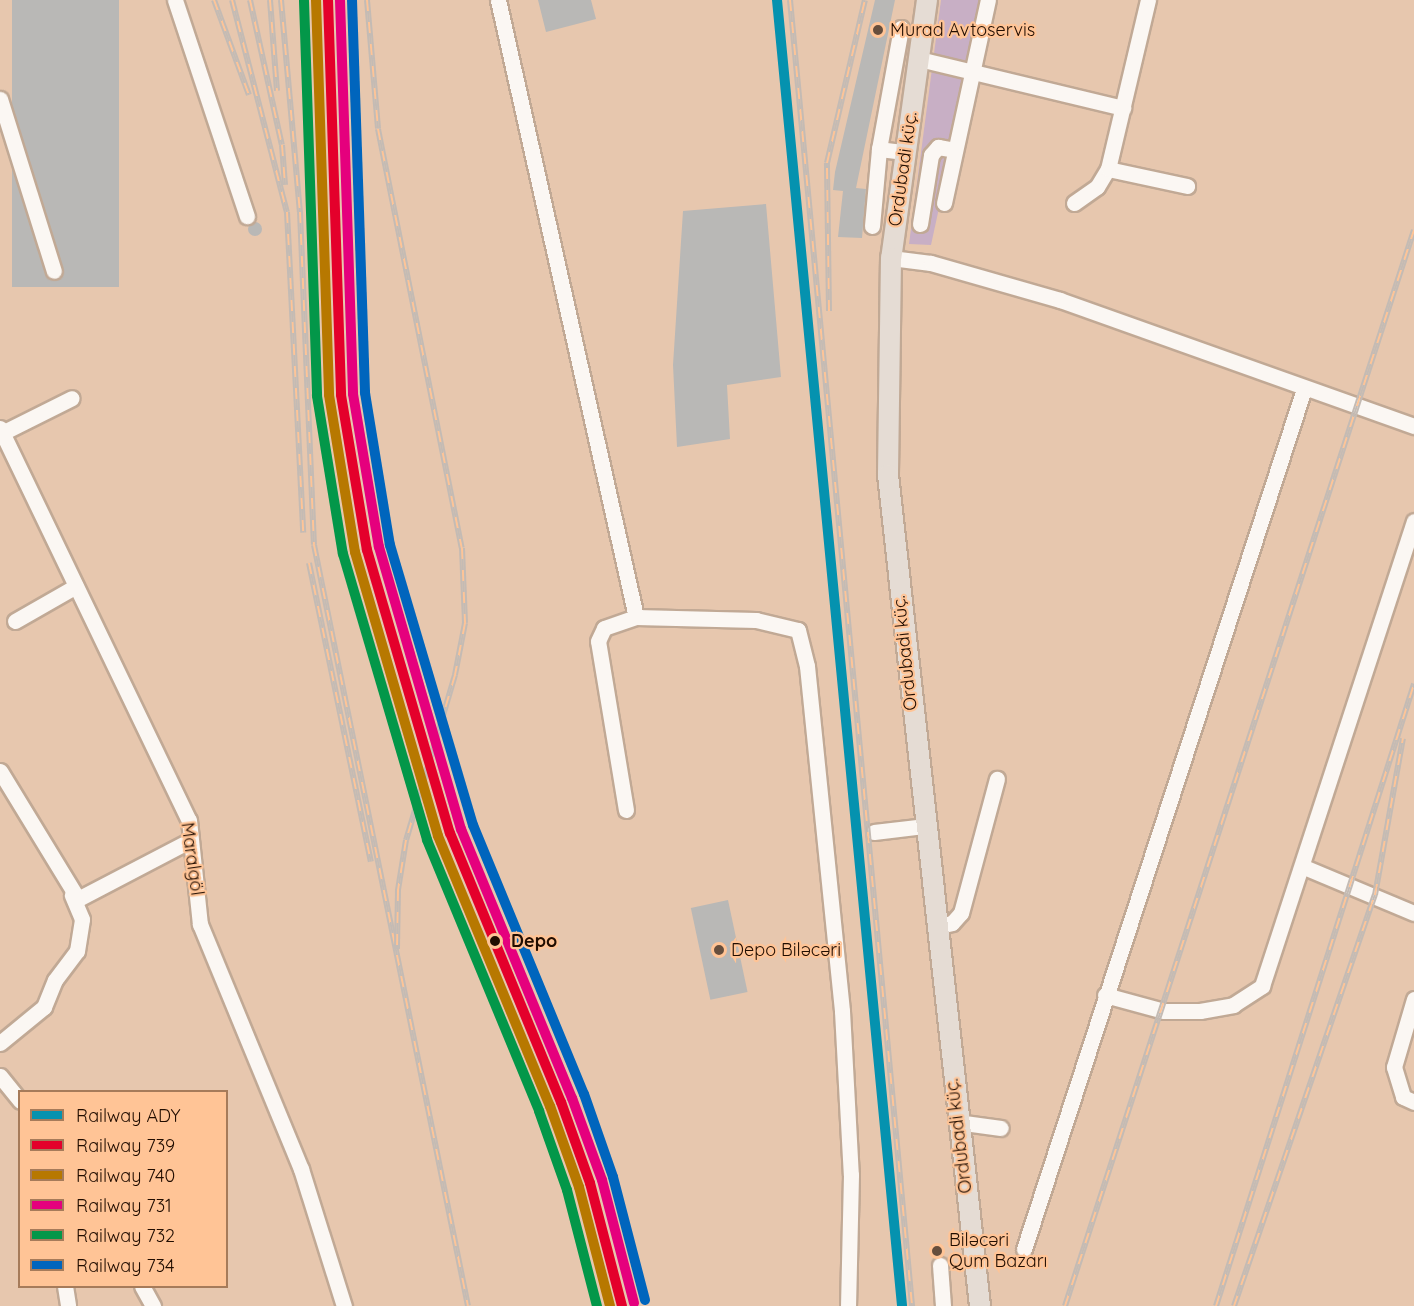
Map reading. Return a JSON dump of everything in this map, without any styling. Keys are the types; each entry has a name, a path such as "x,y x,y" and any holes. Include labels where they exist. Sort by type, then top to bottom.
{"main road":[{"name":"Ordubadi küç.","path":"927,0 891,258 891,521 957,1122 980,1306"}],"street":[{"path":"175,0 247,216"},
{"path":"498,0 636,617"},
{"path":"944,202 988,0"},
{"path":"1074,203 1097,187 1108,169 1148,0"},
{"path":"872,226 879,149 901,28"},
{"path":"919,59 1123,108"},
{"path":"0,99 54,271"},
{"path":"920,224 931,155 938,147 955,150"},
{"path":"879,149 905,152"},
{"path":"1108,169 1188,186"},
{"path":"891,258 931,263 1060,300 1304,389 1414,426"},
{"path":"1024,1249 1304,389"},
{"path":"1,432 72,398"},
{"name":"Maralgöl","path":"1,432 189,820 189,841 200,924 301,1169 344,1306"},
{"path":"1105,995 1180,1012 1216,1009 1249,997 1271,970 1414,521"},
{"path":"15,621 76,586"},
{"path":"626,810 598,641 604,628 636,617 785,623 804,641 849,1099 848,1306"},
{"path":"0,771 72,895 82,919 77,951 51,987 44,1007 0,1044"},
{"path":"935,927 952,923 961,913 997,779"},
{"path":"873,832 924,826"},
{"path":"72,895 78,899 91,896 189,841"},
{"path":"1304,867 1414,913"},
{"path":"1414,999 1394,1067 1403,1097 1414,1102"},
{"path":"0,1076 18,1098"},
{"path":"957,1122 1001,1128"},
{"path":"940,1265 943,1306"},
{"path":"65,1288 68,1306"},
{"path":"143,1288 153,1306"}],"shaded area":[{"path":"941,0 984,0 931,245 909,244"}],"building":[{"path":"12,0 119,0 119,287 12,287"},
{"path":"538,0 591,0 596,19 546,32"},
{"path":"875,0 895,0 856,188 866,189 862,238 838,237 843,191 833,190 835,172"},
{"path":"766,204 781,377 727,385 730,439 677,447 673,365 683,211"},
{"path":"252,222 258,222 262,229 258,236 252,236 248,232 248,226"},
{"name":"Depo Biləcəri","path":"728,900 748,992 710,1000 691,908"}],"railway":[{"path":"214,0 249,95"},
{"path":"232,0 287,212 303,533"},
{"path":"250,0 282,145 285,185"},
{"path":"270,0 277,91"},
{"path":"281,0 300,212 314,545 468,1306"},
{"path":"367,0 378,129 462,548 465,623 455,675 406,840 398,890 397,949"},
{"path":"790,0 912,1306"},
{"path":"829,311 827,163 865,0"},
{"path":"1065,1306 1414,230"},
{"path":"309,563 371,862"},
{"path":"1216,1306 1414,684"},
{"path":"1234,1306 1375,895 1403,738"}],"rail line":[{"name":"740","path":"316,0 329,395 355,552 438,836 550,1106 579,1187 610,1306"},
{"name":"739","path":"328,0 341,395 367,550 450,833 561,1102 590,1183 622,1306"},
{"name":"731","path":"340,0 353,394 379,547 461,829 572,1098 602,1180 634,1303"},
{"name":"734","path":"352,0 365,393 390,545 473,825 584,1094 613,1177 645,1300"},
{"name":"ADY","path":"777,0 902,1306"},
{"name":"732","path":"304,1 317,396 343,554 427,840 539,1111 567,1190 597,1306"}],"place":[{"name":"Murad Avtoservis","path":"878,30"},
{"name":"Depo","path":"495,941"},
{"name":"Depo Biləcəri","path":"719,950"},
{"name":"Biləcəri Qum Bazarı","path":"937,1251"}]}
